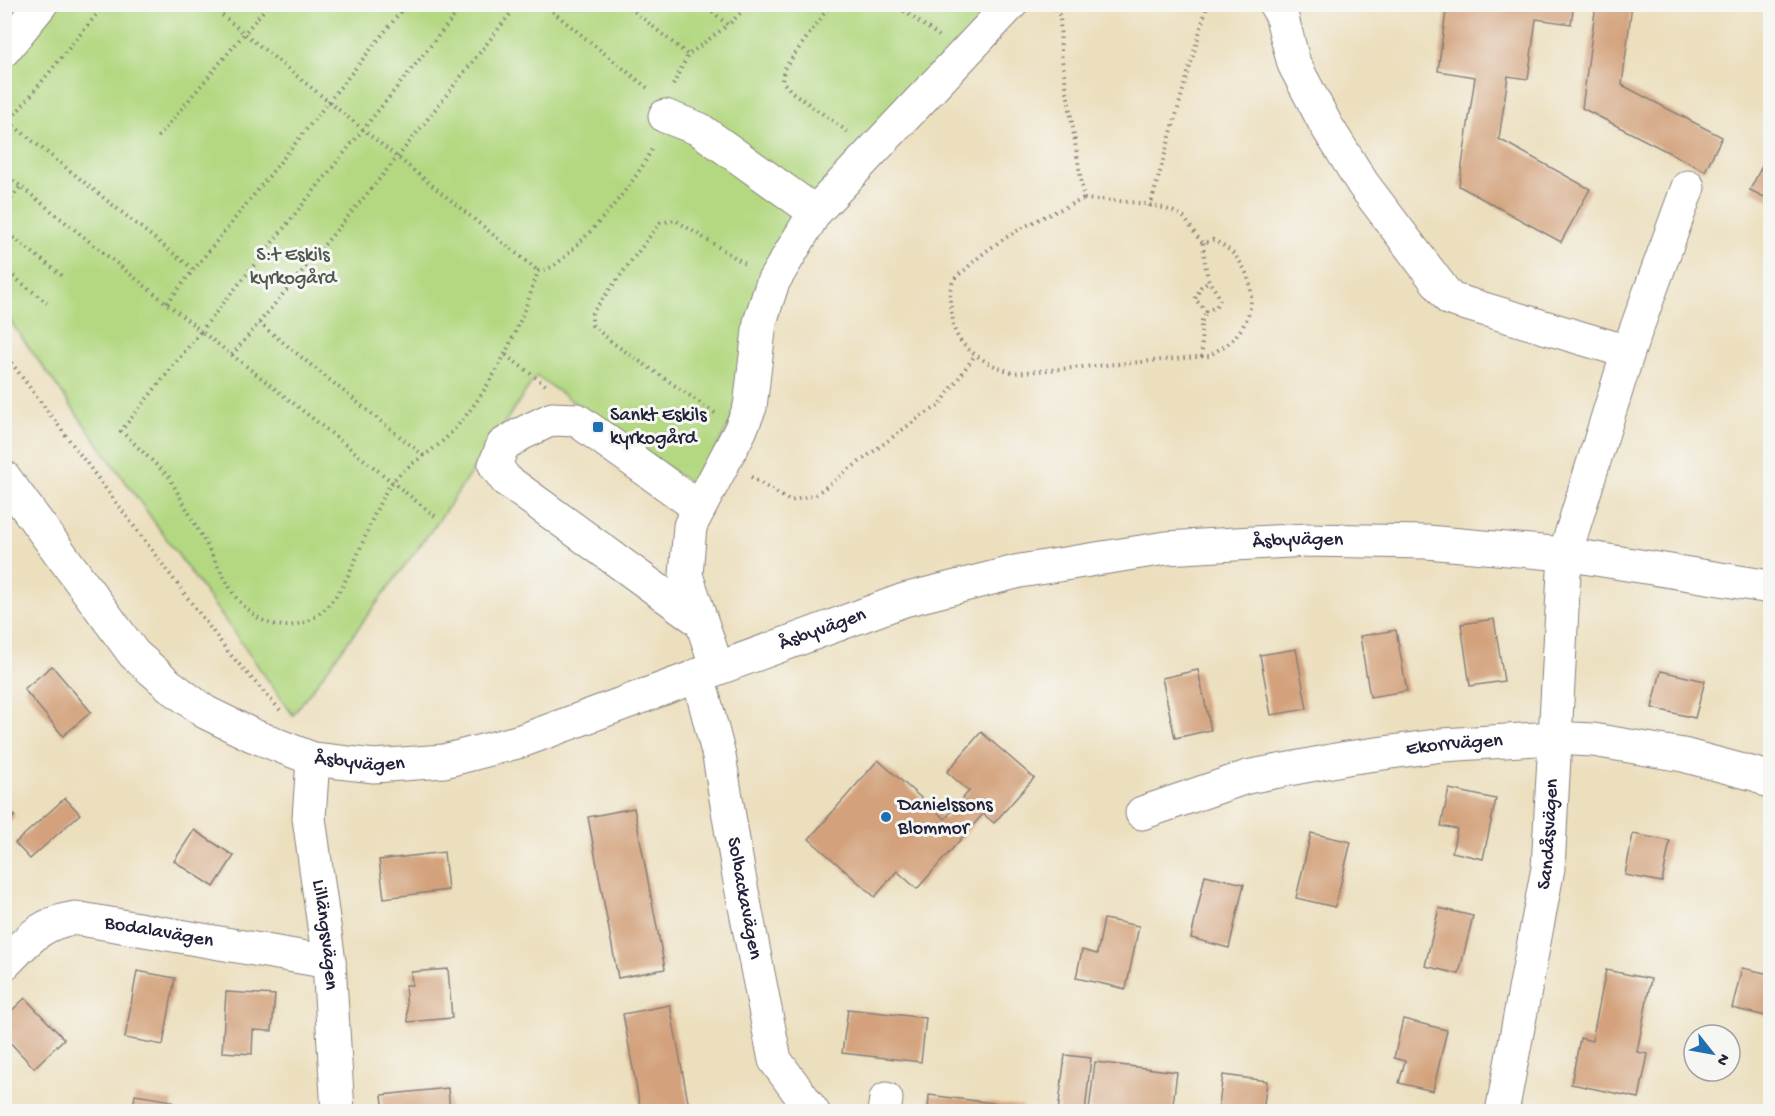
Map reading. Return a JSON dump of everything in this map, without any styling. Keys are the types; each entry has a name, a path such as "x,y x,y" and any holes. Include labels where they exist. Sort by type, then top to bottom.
{"street":[{"path":"4,50 41,4"},
{"name":"Solbackavägen","path":"813,1112 775,1060 739,876 700,621 686,575 690,526 698,507 725,461 750,407 760,322 773,282 815,212 1011,4"},
{"path":"1275,4 1281,14 1294,64 1326,125 1363,184 1450,299 1628,352"},
{"path":"666,110 699,129 815,212"},
{"name":"Sandåsvägen","path":"1502,1112 1548,868 1553,738 1565,554 1628,352 1688,187"},
{"path":"698,507 577,420 552,419 521,434 503,445 495,465 506,480 700,621"},
{"name":"Åsbyvägen","path":"4,477 134,654 169,685 205,712 265,741 313,759 374,766 444,761 521,741 904,600 1020,571 1166,548 1319,540 1427,542 1565,554 1770,587"},
{"name":"Ekorrvägen","path":"1142,813 1247,777 1347,758 1443,745 1553,738 1593,740 1683,755 1758,775 1770,782"},
{"name":"Lillängsvägen","path":"313,759 309,818 329,962 338,1112"},
{"name":"Bodalavägen","path":"4,964 40,928 56,921 75,918 329,962"}],"path":[{"path":"4,128 105,4"},
{"path":"208,4 538,272"},
{"path":"158,137 269,4"},
{"path":"167,303 407,4"},
{"path":"464,4 121,431 169,477 234,595 247,611 266,624 286,627 309,622 325,610 349,572 378,507 392,482 449,435 477,402 505,357 538,272"},
{"path":"232,355 397,159 518,4"},
{"path":"543,4 666,110"},
{"path":"625,4 688,55"},
{"path":"703,4 728,25"},
{"path":"538,272 554,267 621,195 651,152 671,88 688,55 728,25 750,4"},
{"path":"831,4 784,69 782,81 792,92 873,150"},
{"path":"894,4 964,54"},
{"path":"1052,4 1060,16 1061,53 1084,199"},
{"path":"1150,207 1207,6"},
{"path":"9,122 194,270"},
{"path":"4,173 435,516"},
{"path":"4,208 21,186"},
{"path":"1202,357 1201,324 1206,311 1216,307 1220,300 1219,294 1209,281 1203,243 1192,233 1185,219 1150,207 1084,199 1034,220 979,256 953,282 951,297 954,328 975,355 1000,369 1014,373 1202,357 1209,356 1231,341 1241,328 1251,308 1252,286 1245,265 1226,246 1213,240 1203,243"},
{"path":"740,431 613,343 592,325 592,313 660,223 675,220 773,282"},
{"path":"4,230 64,278"},
{"path":"4,269 47,303"},
{"path":"1206,311 1195,299 1200,287 1209,281"},
{"path":"259,323 425,456"},
{"path":"4,353 229,653 280,710 265,741"},
{"path":"725,461 790,501 814,495 921,416 939,406 975,355"}],"green space":[{"name":"S:t Eskils kyrkogård","path":"4,5 999,5 808,205 738,408 696,487 536,376 439,520 293,715 5,314"}],"building":[{"path":"1447,4 1574,4 1571,24 1536,19 1528,79 1508,76 1499,139 1590,189 1561,242 1459,186 1475,77 1438,71"},
{"path":"1596,4 1632,4 1622,85 1722,137 1705,171 1582,108"},
{"path":"1770,150 1770,200 1750,190"},
{"path":"1494,619 1504,681 1470,686 1461,624"},
{"path":"1396,630 1407,691 1370,697 1360,636"},
{"path":"1296,649 1307,709 1271,715 1260,655"},
{"path":"52,666 91,712 63,736 24,689"},
{"path":"1198,670 1211,730 1175,738 1162,678"},
{"path":"1661,671 1705,681 1695,718 1652,708"},
{"name":"Danielssons Blommor","path":"981,732 1034,778 994,823 983,814 917,889 897,871 875,897 809,839 878,760 945,819 969,791 947,772"},
{"path":"1449,789 1496,799 1483,859 1452,852 1457,829 1441,826"},
{"path":"65,798 80,814 30,859 15,843"},
{"path":"4,805 15,816 4,826"},
{"path":"634,808 665,969 618,978 588,817"},
{"path":"194,830 234,856 214,887 174,861"},
{"path":"1311,833 1351,842 1335,907 1296,898"},
{"path":"1633,834 1670,841 1662,882 1625,875"},
{"path":"444,852 448,890 384,898 379,860"},
{"path":"1205,875 1244,884 1229,948 1191,938"},
{"path":"1439,908 1473,916 1459,974 1425,966"},
{"path":"1104,919 1139,926 1126,989 1076,978 1082,950 1097,954"},
{"path":"1742,968 1770,974 1770,1017 1732,1008"},
{"path":"448,969 452,1018 408,1022 405,985 412,985 411,972"},
{"path":"1606,970 1651,979 1637,1052 1648,1054 1639,1098 1571,1084 1580,1038 1592,1041"},
{"path":"137,971 175,978 163,1045 125,1038"},
{"path":"226,992 275,995 272,1031 253,1030 252,1054 222,1052"},
{"path":"25,998 64,1039 34,1068 4,1036 4,1018"},
{"path":"670,1005 690,1112 641,1112 623,1014"},
{"path":"848,1009 926,1018 921,1062 842,1053"},
{"path":"1403,1019 1447,1030 1433,1091 1399,1083 1405,1061 1394,1058"},
{"path":"1065,1055 1091,1058 1085,1112 1058,1112"},
{"path":"1095,1062 1177,1072 1172,1112 1089,1110"},
{"path":"1223,1075 1267,1081 1263,1112 1218,1112"},
{"path":"448,1088 450,1112 384,1112 382,1095"},
{"path":"135,1095 173,1101 171,1112 132,1112"},
{"path":"929,1095 1024,1107 1023,1112 928,1112"},
{"path":"4,1100 15,1112 4,1112"}],"place":[{"name":"Sankt Eskils kyrkogård","path":"598,427"},
{"name":"Danielssons Blommor","path":"886,817"}]}
